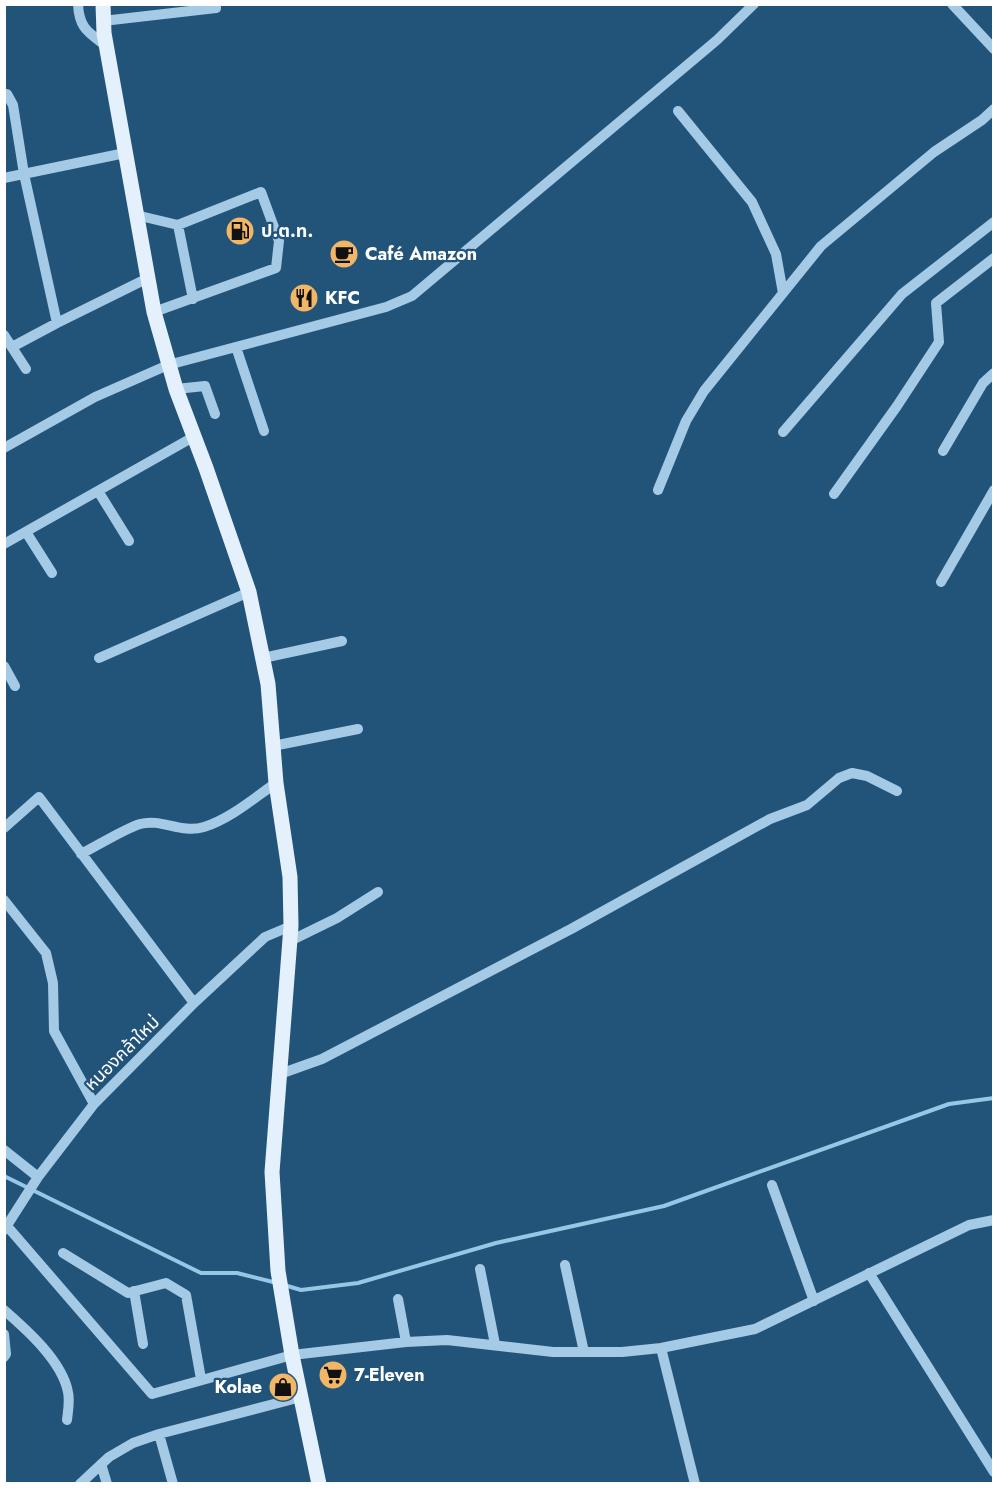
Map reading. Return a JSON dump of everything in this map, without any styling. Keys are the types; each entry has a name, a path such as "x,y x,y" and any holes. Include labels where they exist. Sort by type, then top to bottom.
{"main road":[{"path":"103,4 106,46 154,312 176,389 195,436 249,592 268,684 276,783 290,877 291,934 272,1172 278,1271 292,1355 319,1484"}],"street":[{"path":"78,4 78,19 86,31 106,46"},
{"path":"138,4 139,17"},
{"path":"103,21 216,9 216,4"},
{"path":"4,448 94,397 168,365 386,307 412,296 699,55 754,4"},
{"path":"952,4 993,47"},
{"path":"4,94 8,94 13,105 24,174 57,323"},
{"path":"658,490 686,421 704,391 821,246 934,152 982,120 993,109"},
{"path":"678,111 752,202 776,254 783,293"},
{"path":"4,178 125,153"},
{"path":"136,215 178,225 261,192 279,241 276,268 154,312"},
{"path":"783,432 902,294 993,222"},
{"path":"178,225 193,298"},
{"path":"834,494 897,406 939,342 936,303 993,258"},
{"path":"12,347 148,278"},
{"path":"4,335 26,369"},
{"path":"236,347 264,431"},
{"path":"944,451 983,383 993,373"},
{"path":"176,389 205,386 215,414"},
{"path":"4,544 195,436"},
{"path":"941,582 993,490"},
{"path":"98,491 129,541"},
{"path":"26,532 52,573"},
{"path":"99,658 249,592"},
{"path":"263,658 342,641"},
{"path":"4,666 15,686"},
{"path":"273,746 358,729"},
{"path":"280,1074 322,1059 571,929 770,819 807,805 839,778 852,774 867,776 897,791"},
{"path":"81,854 140,824 161,823 181,829 204,827 238,809 276,783"},
{"path":"6,825 39,797 194,1003"},
{"name":"หนองคล้าใหม่","path":"6,1228 37,1179 94,1104 194,1003 265,937 291,934 337,918 378,892"},
{"path":"4,900 46,953 53,984 54,1031 94,1104"},
{"path":"4,1150 37,1179"},
{"path":"772,1185 814,1301"},
{"path":"6,1228 152,1394 292,1355 406,1342 447,1340 553,1352 622,1352 661,1348 755,1329 969,1225 993,1220"},
{"path":"63,1253 128,1293 166,1283 186,1295 201,1379"},
{"path":"565,1266 584,1352"},
{"path":"480,1269 495,1344"},
{"path":"869,1273 993,1472"},
{"path":"134,1291 144,1344"},
{"path":"398,1299 406,1342"},
{"path":"4,1310 33,1336 63,1377 68,1393 67,1420"},
{"path":"4,1334 6,1353 4,1357"},
{"path":"661,1348 695,1484"},
{"path":"80,1484 101,1464 133,1443 159,1434 301,1397"},
{"path":"159,1434 173,1484"},
{"path":"101,1464 107,1484"}],"waterway":[{"path":"284,1285 301,1290 358,1283 496,1243 664,1206 949,1104 994,1098"},
{"path":"4,1176 201,1273 237,1273 277,1283"}],"place":[{"name":"ป.ต.ท.","path":"240,231"},
{"name":"Café Amazon","path":"344,254"},
{"name":"KFC","path":"304,298"},
{"name":"7-Eleven","path":"333,1375"},
{"name":"Kolae","path":"283,1387"}]}
